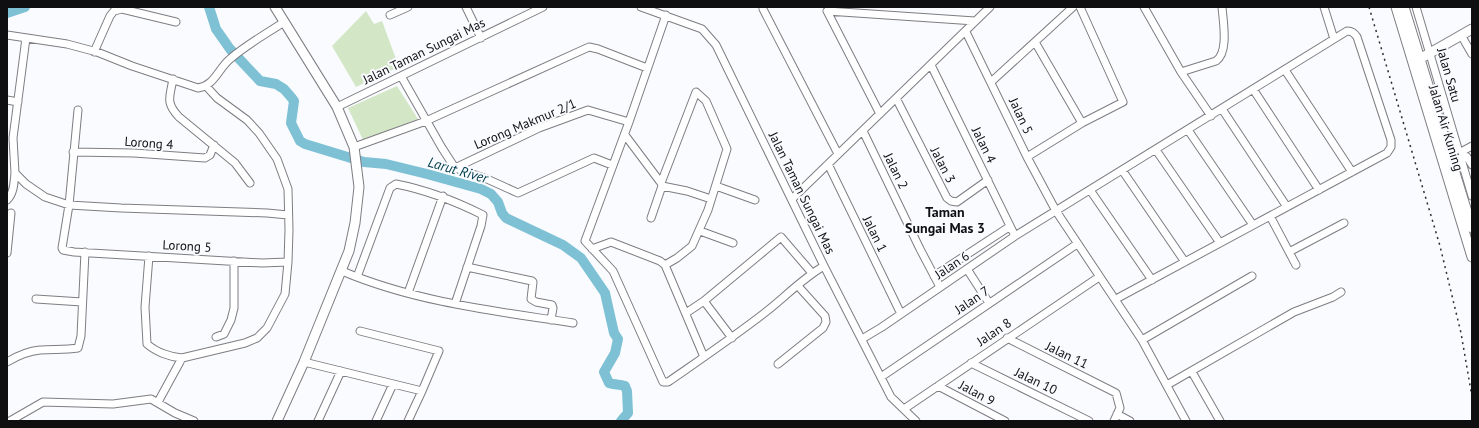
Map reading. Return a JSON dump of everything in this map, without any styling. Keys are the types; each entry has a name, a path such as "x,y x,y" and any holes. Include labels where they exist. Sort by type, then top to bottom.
{"street":[{"path":"275,7 337,107 354,146 359,187 355,223 349,251 342,271 304,362 277,421"},
{"path":"390,15 408,7"},
{"path":"466,7 481,38"},
{"name":"Jalan Taman Sungai Mas","path":"337,107 543,7"},
{"name":"Jalan Taman Sungai Mas","path":"641,7 702,29 716,45 824,266 891,397 916,421"},
{"path":"792,199 966,32 990,7"},
{"path":"991,82 1073,7"},
{"path":"1027,157 1082,123 1123,102 1080,7"},
{"path":"1144,7 1181,72 1211,116"},
{"path":"1181,72 1220,59 1223,52 1224,42 1222,7"},
{"path":"1324,7 1334,39"},
{"name":"Jalan Air Kuning","path":"1396,7 1416,61 1472,228"},
{"name":"Jalan Air Kuning","path":"1404,7 1416,61 1472,257"},
{"name":"Jalan Satu","path":"1416,7 1472,196"},
{"path":"94,52 110,16 114,11 122,9 176,22"},
{"path":"763,9 838,154"},
{"path":"826,9 976,21"},
{"path":"826,9 880,114"},
{"path":"666,16 625,135 612,165 585,241 613,271 663,382 668,382 732,338 798,286 812,273 824,266"},
{"path":"7,35 66,44 94,52 198,88 206,86 214,79 228,60 241,50 284,22"},
{"path":"1416,61 1472,28"},
{"name":"Jalan 6","path":"862,339 1015,236 1347,31 1351,31 1357,37 1391,140 1391,147 1387,153 1352,172"},
{"name":"Jalan 5","path":"966,32 1027,157 1056,211 1142,340 1186,421"},
{"path":"1461,35 1472,54"},
{"path":"7,200 13,188 15,173 10,153 14,138 26,38"},
{"path":"1035,42 1082,123"},
{"path":"354,146 426,121 589,48 598,49 647,68"},
{"name":"Jalan 4","path":"931,65 1015,236"},
{"path":"1116,299 1352,172 1285,70"},
{"path":"401,76 426,121 455,168 487,179 518,193 594,158 612,165"},
{"path":"173,79 169,101 171,109 235,163 250,183"},
{"path":"149,256 145,307 147,344 152,349 175,358 182,358 245,343 256,338 267,328 285,294 288,262 288,189 277,159 248,120 217,98 206,86"},
{"path":"1253,89 1319,190"},
{"path":"651,218 661,184 696,92 706,101 727,146 727,151 700,231 692,246 665,265"},
{"name":"Jalan 3","path":"896,98 946,198 951,202 957,202 988,180"},
{"path":"7,100 18,102"},
{"path":"1222,108 1287,207"},
{"path":"69,205 78,110"},
{"name":"Lorong Makmur 2/1","path":"455,168 540,128 588,110 629,122"},
{"path":"1188,130 1253,225"},
{"name":"Jalan 2","path":"862,131 940,287"},
{"path":"625,135 661,184 711,199"},
{"name":"Lorong 4","path":"74,152 134,153 205,158 210,155 214,145"},
{"path":"1459,153 1472,146"},
{"path":"1156,150 1220,243"},
{"path":"1459,153 1467,157 1472,165"},
{"name":"Jalan 1","path":"828,164 901,314"},
{"path":"1122,170 1185,262"},
{"path":"15,173 26,184 45,197 69,205 288,215"},
{"path":"357,277 390,188 396,184 415,188 443,196 463,204 483,215 468,268 455,304"},
{"path":"716,186 755,200"},
{"path":"1090,190 1152,280"},
{"path":"408,293 443,196"},
{"name":"Lorong 5","path":"69,205 62,248 64,251 262,263 288,262"},
{"path":"7,253 10,213"},
{"path":"1270,216 1296,265"},
{"path":"1289,252 1344,223"},
{"path":"934,276 1009,226"},
{"path":"700,231 733,243"},
{"path":"686,313 704,301 781,237 812,273"},
{"path":"592,249 611,242 665,265 704,357"},
{"name":"Jalan 7","path":"881,377 1077,244"},
{"path":"7,361 25,353 38,350 70,350 78,348 81,336 85,252"},
{"path":"216,337 224,334 231,320 234,308 234,261"},
{"path":"468,268 532,281 531,299 536,302 552,305 551,320"},
{"path":"967,269 990,303"},
{"path":"342,271 408,293 455,304 573,323"},
{"path":"1142,340 1252,276"},
{"name":"Jalan 8","path":"904,409 1099,277"},
{"path":"778,364 823,328 826,322 826,316 798,286"},
{"path":"1167,385 1294,312 1333,297 1341,292"},
{"path":"36,299 82,302"},
{"path":"704,301 732,338"},
{"path":"360,331 439,351 408,421"},
{"name":"Jalan 11","path":"1007,338 1116,392 1120,408 1116,418"},
{"path":"158,402 182,358"},
{"path":"304,362 422,391"},
{"name":"Jalan 10","path":"971,363 1089,421"},
{"path":"318,421 341,372"},
{"path":"1192,372 1220,421"},
{"path":"376,421 393,384"},
{"name":"Jalan 9","path":"938,386 1005,421"},
{"path":"10,421 43,402 114,404 143,399 151,399 158,402 175,413 194,421"},
{"path":"1116,418 1130,421"}],"green space":[{"path":"366,11 374,24 382,21 399,67 356,87 332,46"},
{"path":"397,86 418,119 363,140 348,108"}],"waterway":[{"name":"Larut River","path":"7,13 25,7"},
{"name":"Larut River","path":"209,7 216,29 230,49 260,81 276,84 284,89 294,101 291,123 300,141 305,144 364,162 386,164 481,189 491,194 498,202 502,213 506,218 563,245 581,258 605,293 614,333 618,339 615,353 604,372 609,383 625,386 627,391 628,413 621,421"}],"railway":[{"path":"1369,7 1440,246 1461,333 1472,397"}],"district":[{"name":"Taman Sungai Mas 3","path":"945,220"}]}
